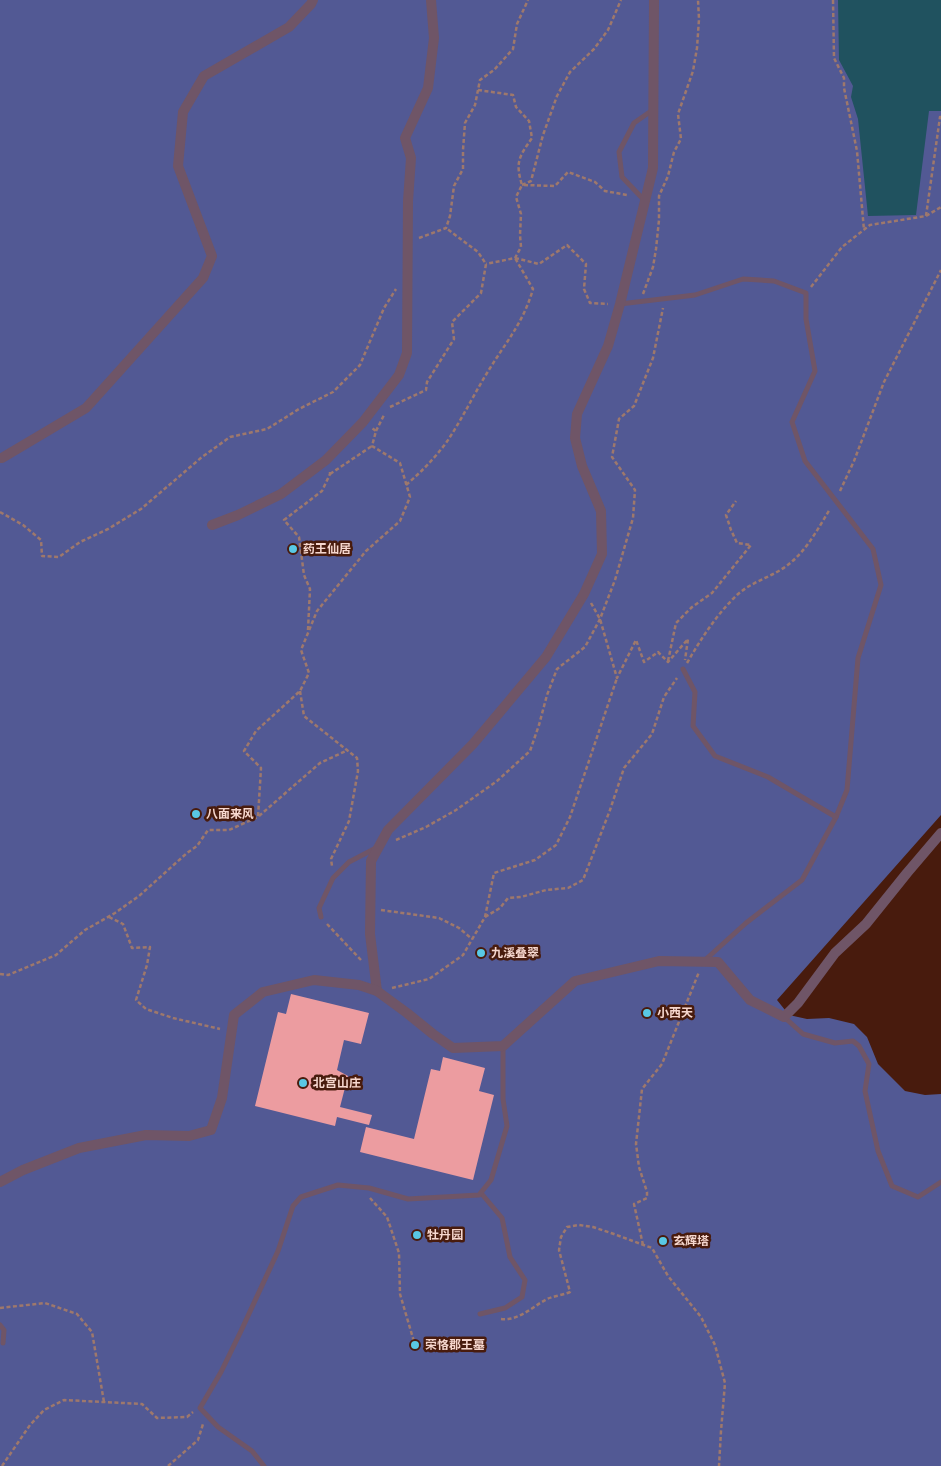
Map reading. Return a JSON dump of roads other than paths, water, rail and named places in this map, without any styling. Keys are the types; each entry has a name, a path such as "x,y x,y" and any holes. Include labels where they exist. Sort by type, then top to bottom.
{"street":[{"path":"0,458 86,408 203,278 212,256 178,166 183,112 204,76 289,28 313,0"},
{"path":"212,525 238,515 281,494 326,460 363,422 399,375 406,353 408,201 411,158 405,138 428,88 434,38 431,0"},
{"path":"377,991 370,934 371,861 388,830 473,744 546,657 584,594 602,554 601,512 582,466 575,438 577,414 608,346 620,304 643,199 653,168 654,0"},
{"path":"0,1182 23,1170 79,1148 146,1135 189,1136 211,1130 222,1098 234,1015 263,992 314,980 359,985 377,991 453,1048 503,1046 575,981 659,962 718,962 750,1000 784,1017 798,1002 835,953 866,924 941,833"}],"lane":[{"path":"643,199 622,177 619,152 634,123 654,108"},
{"path":"620,304 695,295 743,280 774,282 806,293 806,319 815,371 792,422 805,461 873,550 880,585 858,658 847,790 836,817 802,880 746,924 703,962"},
{"path":"683,669 695,692 693,726 715,756 768,777 836,817"},
{"path":"321,917 319,908 333,878 349,862 379,847"},
{"path":"784,1017 803,1034 835,1043 853,1041 859,1046 869,1064 865,1091 878,1151 892,1186 918,1198 941,1182"},
{"path":"264,1466 252,1451 218,1426 200,1408 221,1372 241,1331 278,1250 293,1206 301,1197 338,1185 369,1188 408,1199 479,1196 491,1180 507,1126 502,1099 503,1046"},
{"path":"480,1314 505,1308 522,1297 525,1280 510,1257 502,1218 481,1193"},
{"path":"0,1325 4,1330 3,1343"}],"place":[{"name":"药王仙居","path":"293,549"},
{"name":"八面来风","path":"196,814"},
{"name":"九溪叠翠","path":"481,953"},
{"name":"小西天","path":"647,1013"},
{"name":"北宫山庄","path":"303,1083"},
{"name":"牡丹园","path":"417,1235"},
{"name":"玄辉塔","path":"663,1241"},
{"name":"荣恪郡王墓","path":"415,1345"}]}
